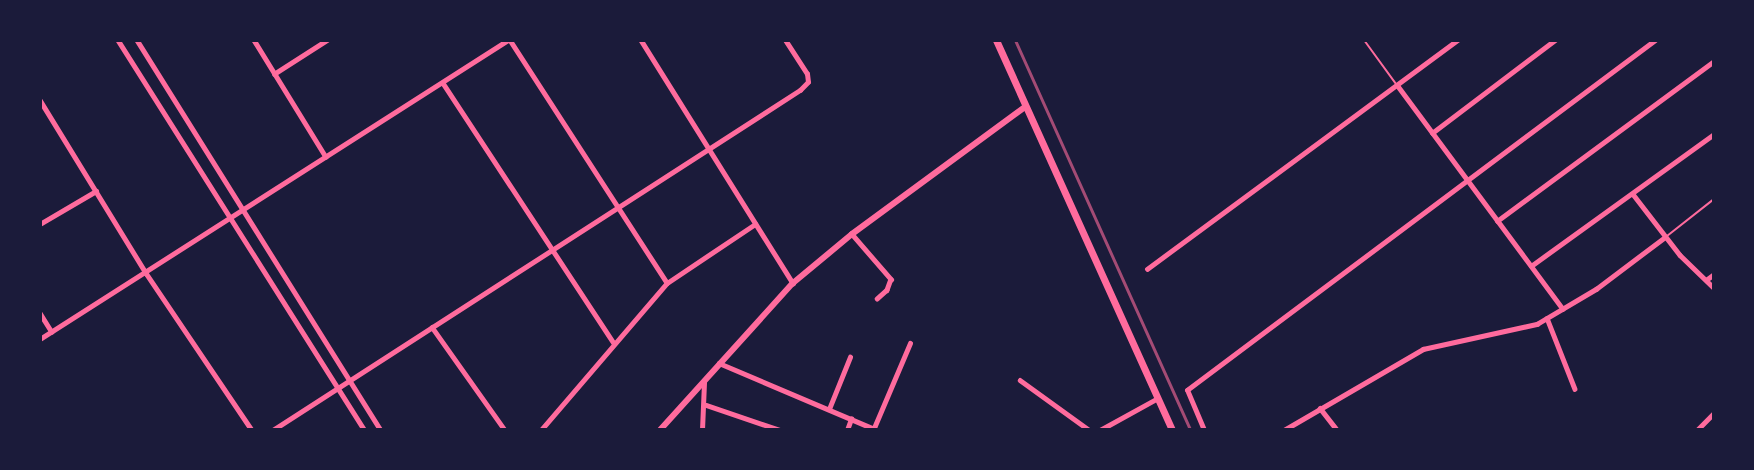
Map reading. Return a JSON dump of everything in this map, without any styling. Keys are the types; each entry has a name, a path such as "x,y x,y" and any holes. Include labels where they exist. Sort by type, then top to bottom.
{"main road":[{"path":"996,40 1172,429"}],"street":[{"path":"118,40 339,386 364,429"},
{"path":"137,40 381,429"},
{"path":"254,40 326,157"},
{"path":"274,74 327,40"},
{"path":"40,339 509,40 667,283"},
{"path":"640,40 793,283"},
{"path":"273,429 800,90 808,82 807,74 785,40"},
{"path":"1147,269 1458,40"},
{"path":"1432,133 1556,40"},
{"path":"1204,429 1187,390 1655,40"},
{"path":"1497,221 1713,61"},
{"path":"443,83 550,250 613,342"},
{"path":"1398,86 1563,309"},
{"path":"40,100 43,110 146,273 252,429"},
{"path":"660,429 793,283 852,234 1025,107"},
{"path":"1532,266 1713,134"},
{"path":"40,224 96,191"},
{"path":"1633,194 1665,237 1713,288"},
{"path":"541,429 613,342 667,283 755,224"},
{"path":"852,234 891,279 887,290 877,299"},
{"path":"1284,429 1424,349 1520,329 1547,318 1665,237"},
{"path":"1706,280 1713,274"},
{"path":"40,313 52,332"},
{"path":"1547,318 1575,389"},
{"path":"432,327 505,429"},
{"path":"719,363 876,429 910,343"},
{"path":"829,410 850,357"},
{"path":"702,429 706,405 704,379"},
{"path":"1020,380 1089,429"},
{"path":"1100,429 1158,398"},
{"path":"706,405 780,429"},
{"path":"1320,408 1337,429"},
{"path":"1697,429 1713,413"},
{"path":"847,429 851,419"}],"lane":[{"path":"1364,40 1398,86"},
{"path":"1665,237 1713,199"}],"railway":[{"path":"1015,40 1190,430"}]}
